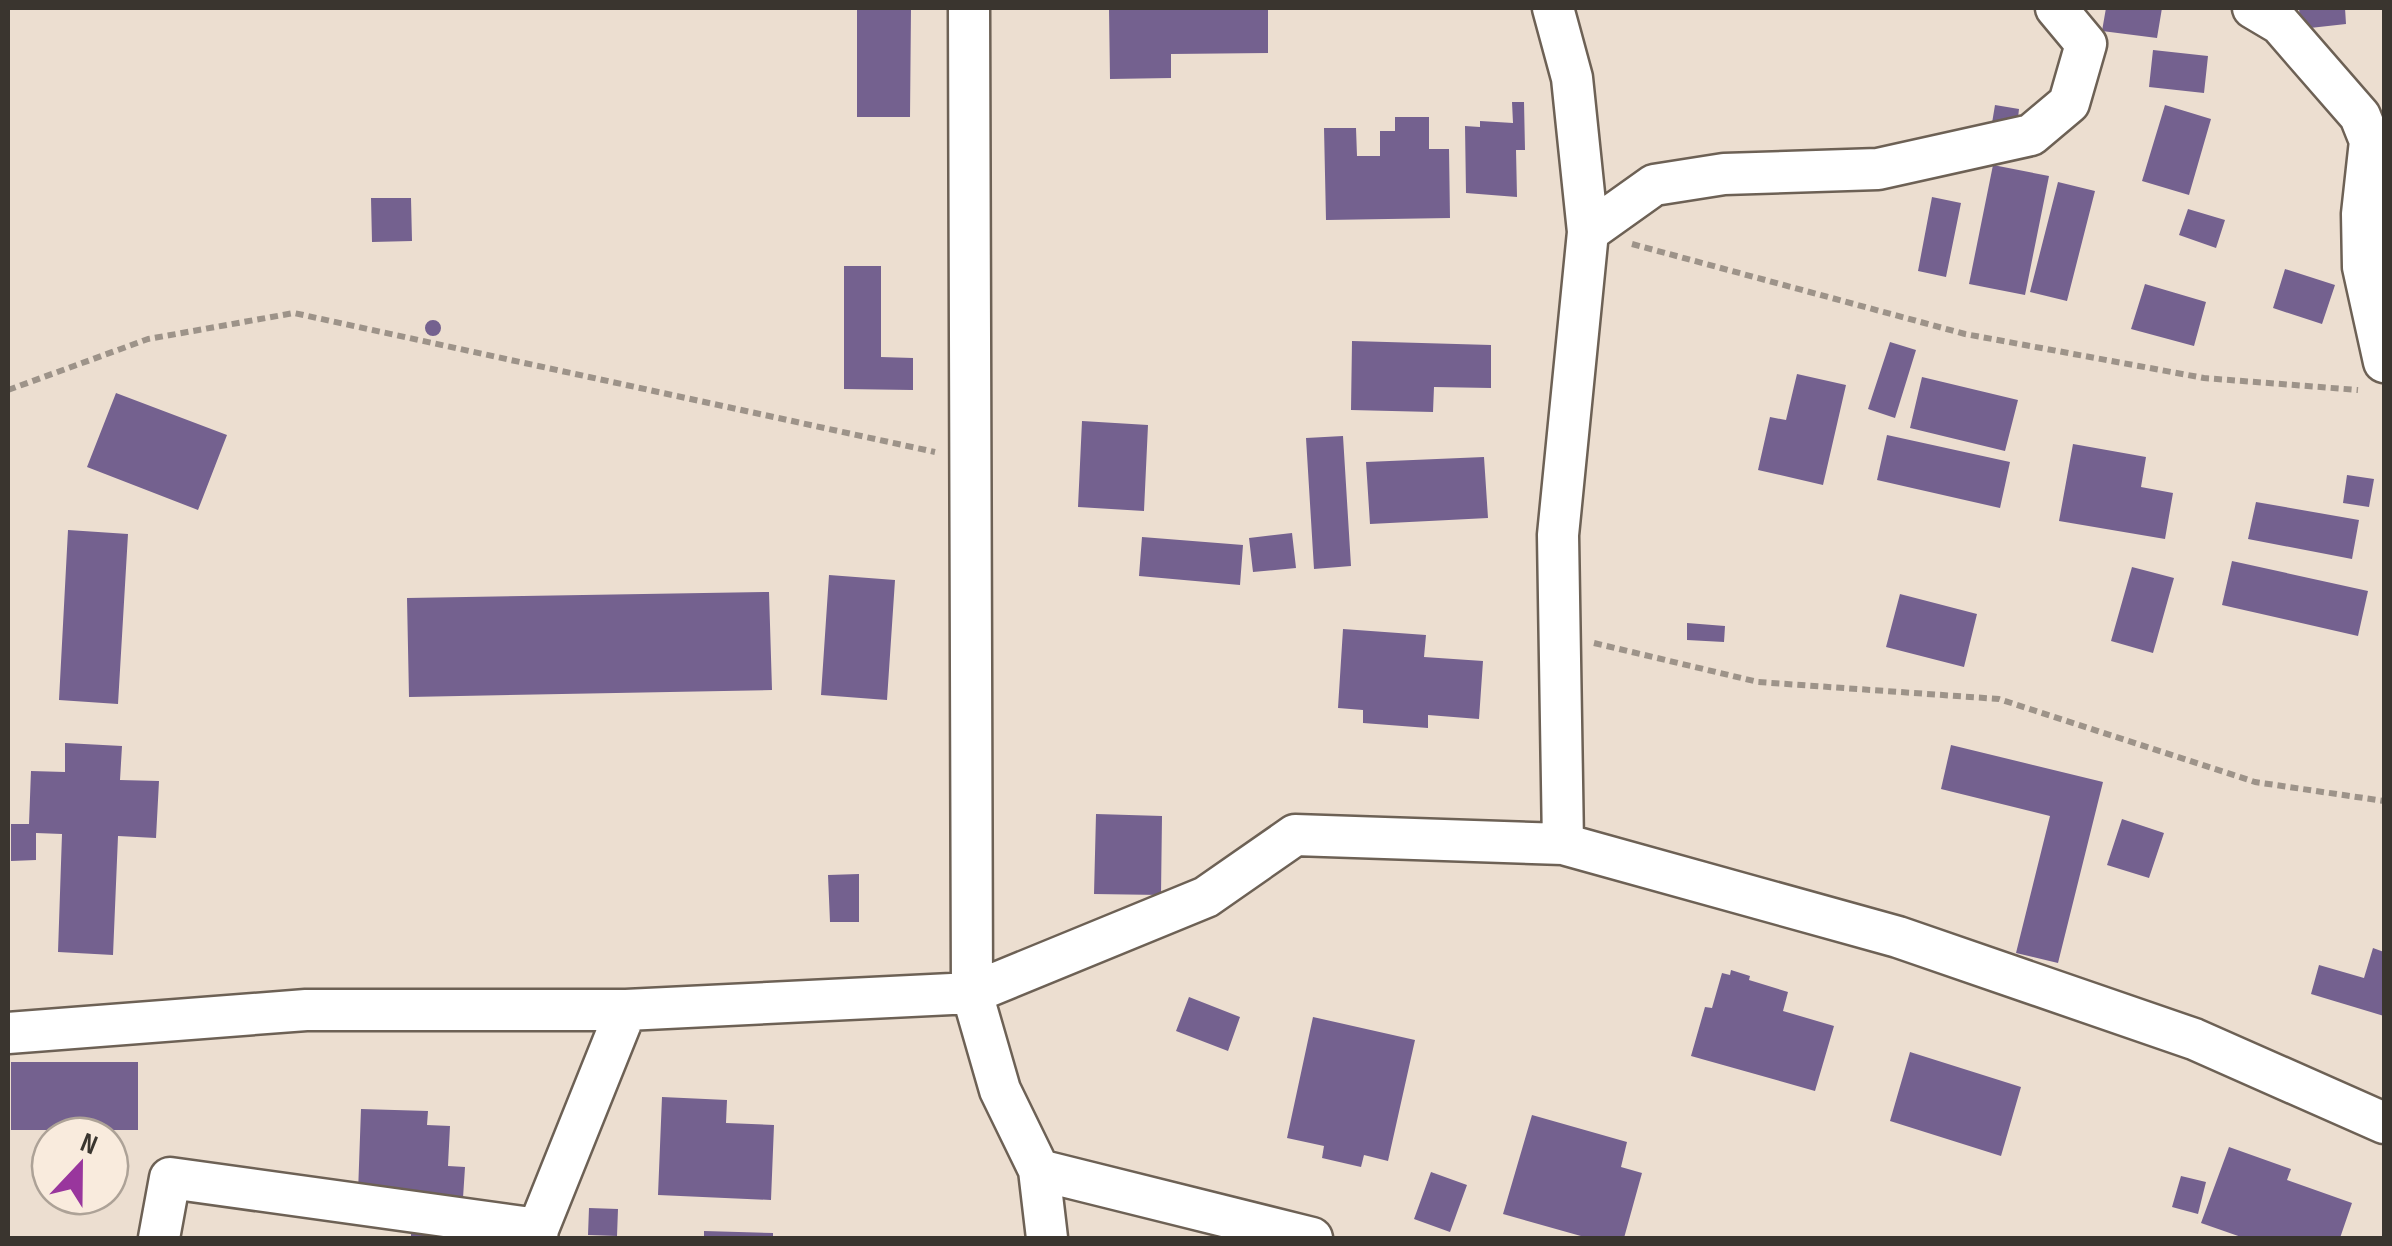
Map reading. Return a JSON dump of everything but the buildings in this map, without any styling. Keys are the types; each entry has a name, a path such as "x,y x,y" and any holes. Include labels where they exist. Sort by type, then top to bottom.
{"street":[{"path":"968,8 972,993 1000,1090 1039,1170 1047,1238"},
{"path":"1553,8 1572,78 1588,232 1558,536 1562,844"},
{"path":"1588,232 1654,184 1724,174 1878,169 2031,134 2069,103 2086,44 2056,8"},
{"path":"2253,8 2280,24 2372,110 2362,214 2376,377"},
{"path":"8,1033 306,1010 626,1010 972,993 1206,897 1296,835 1562,844 1916,943 2194,1039 2384,1124"},
{"path":"159,1238 170,1178 538,1234 626,1010"},
{"path":"1039,1170 1312,1238"}],"path":[{"path":"1588,232 1965,334 2204,378 2376,377"},
{"path":"8,390 148,339 294,313 970,460"},
{"path":"1558,635 1758,682 1999,699 2255,782 2384,801"}]}
